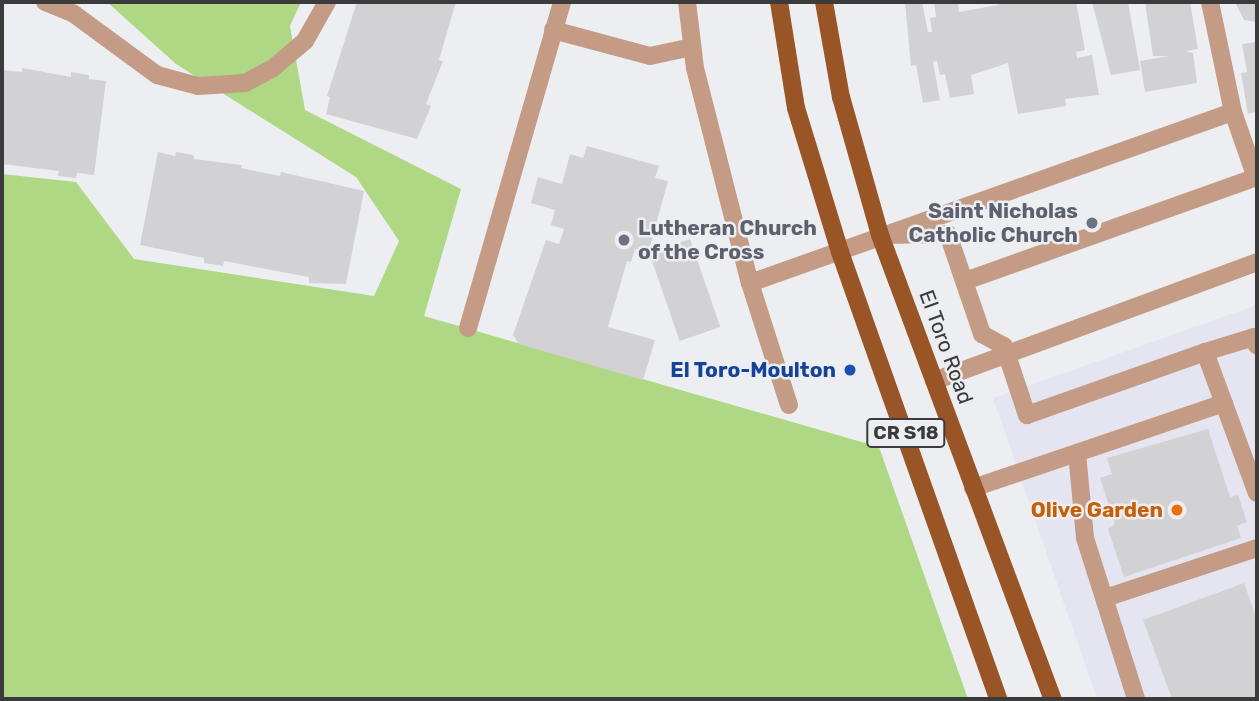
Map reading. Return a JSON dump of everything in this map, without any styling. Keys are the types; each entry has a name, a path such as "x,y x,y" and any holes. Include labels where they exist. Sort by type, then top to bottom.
{"main road":[{"name":"CR S18","path":"779,2 796,108 840,253 998,699"},
{"name":"El Toro Road","path":"824,2 841,97 880,235 1053,699"}],"street":[{"path":"45,2 74,14 158,75 198,86 244,83 273,68 305,41 327,2"},
{"path":"468,328 562,2"},
{"path":"687,2 692,47 750,283 789,405"},
{"path":"965,281 1257,177 1233,112 1210,2"},
{"path":"553,30 650,56 692,47"},
{"path":"750,283 1233,112"},
{"path":"880,235 948,234 982,334 1004,346 1027,415 1254,337 1257,346"},
{"path":"933,381 1257,262"},
{"path":"1205,352 1257,492"},
{"path":"973,488 1224,403"},
{"path":"1076,453 1085,538 1136,699"},
{"path":"1105,598 1257,548"}],"shaded area":[{"path":"1257,305 1257,699 1097,699 993,398"}],"green space":[{"path":"107,2 301,2 290,26 305,110 461,189 424,316 879,447 968,699 2,699 2,174 76,182 134,259 374,296 399,241 356,177 176,64"}],"building":[{"path":"357,2 456,2 439,60 443,61 426,104 431,106 417,139 326,114 330,97 327,96"},
{"path":"905,2 922,2 928,32 932,32 930,18 936,17 934,2 958,2 959,12 998,5 998,2 1076,2 1085,50 1076,52 1077,58 1092,55 1099,95 1065,99 1066,106 1018,114 1008,63 971,75 974,94 950,98 945,74 940,75 937,61 933,62 940,100 923,103 916,65 911,66"},
{"path":"1092,2 1128,2 1140,70 1111,75"},
{"path":"1145,2 1190,2 1198,49 1185,51 1193,53 1197,83 1145,92 1140,61 1169,56 1153,56"},
{"path":"1235,2 1257,2 1257,22 1244,20"},
{"path":"1257,42 1256,119 1255,112 1248,114 1241,73 1247,72 1242,44"},
{"path":"22,68 71,77 71,72 89,75 89,79 106,81 94,175 77,173 76,178 58,176 59,171 2,164 2,70 22,72"},
{"path":"587,146 659,166 655,178 668,181 648,253 635,249 631,262 627,261 608,327 655,340 643,380 519,344 513,335 546,240 559,244 564,229 551,225 555,210 531,203 538,177 562,184 570,154 583,158"},
{"path":"158,152 175,156 176,152 194,155 194,159 242,165 241,168 280,176 281,172 364,191 346,284 309,283 309,277 224,261 223,266 204,263 204,258 140,245"},
{"path":"690,239 720,327 680,341 649,253"},
{"name":"Olive Garden","path":"1208,429 1230,497 1238,495 1247,522 1237,526 1241,538 1124,577 1108,529 1115,524 1100,478 1112,474 1107,458"},
{"path":"1244,583 1257,620 1257,699 1172,699 1143,620"}],"place":[{"name":"Saint Nicholas Catholic Church","path":"1092,223"},
{"name":"Lutheran Church of the Cross","path":"624,240"},
{"name":"El Toro-Moulton","path":"850,370"},
{"name":"Olive Garden","path":"1177,510"}]}
